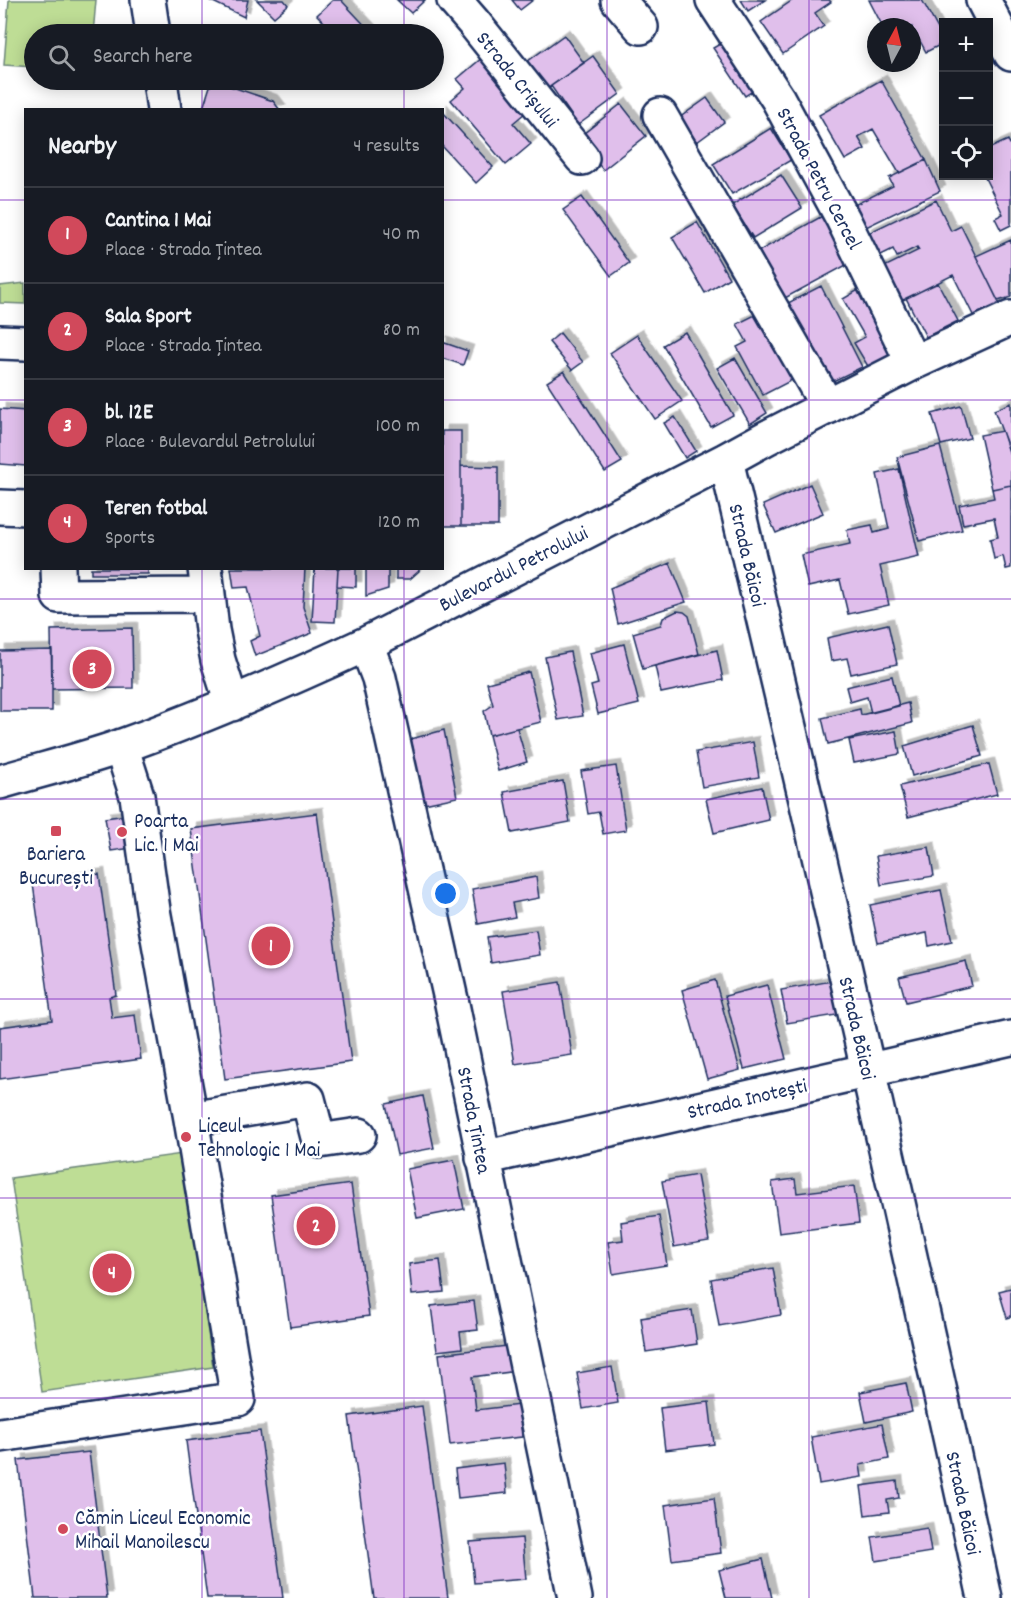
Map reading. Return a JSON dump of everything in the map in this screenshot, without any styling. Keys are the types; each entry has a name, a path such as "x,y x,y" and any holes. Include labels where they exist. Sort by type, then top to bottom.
{"street":[{"path":"148,0 152,24"},
{"name":"Strada Crișului","path":"454,0 582,158"},
{"path":"618,0 641,27"},
{"name":"Strada Petru Cercel","path":"713,0 778,99 843,219 914,363"},
{"path":"983,0 1011,54"},
{"path":"161,90 164,108"},
{"path":"660,115 828,407"},
{"name":"Bulevardul Petrolului","path":"0,782 121,746 232,704 304,673 366,644 914,363 1011,318"},
{"path":"0,342 24,343"},
{"name":"Strada Băicoi","path":"726,460 936,1373 985,1598"},
{"path":"0,507 24,508"},
{"path":"58,570 59,596 206,582 218,660 232,704"},
{"name":"Strada Țintea","path":"366,644 379,678 452,1004 575,1598"},
{"path":"0,1435 238,1399 153,909 137,795 121,746"},
{"name":"Strada Inotești","path":"483,1158 1011,1038"},
{"path":"191,1119 308,1099 320,1141 359,1136"}],"green space":[{"path":"9,0 96,0 94,24 24,24 24,66 4,65"},
{"path":"24,283 24,304 0,303 0,286"},
{"path":"182,1154 213,1367 42,1392 11,1178"}],"building":[{"path":"209,0 248,0 244,17"},
{"path":"257,0 284,0 288,5 274,17"},
{"path":"333,0 341,0 364,24 326,24 317,15"},
{"path":"397,0 425,0 411,13"},
{"path":"512,0 533,0 520,10"},
{"path":"741,0 765,0 748,11"},
{"path":"793,0 829,0 831,2 815,13 824,26 783,54 761,22"},
{"path":"869,0 922,0 939,31 939,46 926,52 921,43 921,18 878,18"},
{"path":"564,35 584,63 544,91 524,64"},
{"path":"732,37 764,84 745,96 713,48"},
{"path":"593,56 620,94 578,125 551,86"},
{"path":"482,58 515,92 510,96 525,113 513,123 531,144 506,165 451,100 465,88 457,79"},
{"path":"881,80 926,160 899,173 873,129 858,137 865,149 845,160 819,115"},
{"path":"209,90 241,90 273,101 278,108 203,108"},
{"path":"707,98 724,122 697,142 679,118"},
{"path":"621,104 646,136 603,170 578,138"},
{"path":"444,113 493,167 476,183 444,148"},
{"path":"771,128 791,160 732,194 713,164"},
{"path":"1008,140 1011,146 1011,225 1001,230 995,218 1003,214 986,180 993,180 993,147"},
{"path":"926,160 940,191 864,228 852,206 893,186 889,178"},
{"path":"781,175 802,208 753,238 732,205"},
{"path":"582,197 629,263 611,276 563,210"},
{"path":"936,200 951,231 961,226 1005,315 979,327 953,275 895,304 878,270 919,250 917,247 897,257 893,249 877,257 866,234"},
{"path":"826,214 852,262 785,298 759,251"},
{"path":"697,222 729,278 705,293 672,237"},
{"path":"1011,240 1011,297 998,301 976,256"},
{"path":"938,283 958,321 926,337 906,298"},
{"path":"821,286 862,367 829,383 788,303"},
{"path":"860,289 896,352 869,368 854,343 865,337 843,299"},
{"path":"761,312 796,378 763,395 737,347 747,342 737,324"},
{"path":"685,332 733,415 711,427 663,345"},
{"path":"560,333 583,362 572,370 549,342"},
{"path":"637,335 682,401 655,419 610,353"},
{"path":"444,343 468,351 463,365 444,359"},
{"path":"735,358 767,413 750,424 717,368"},
{"path":"564,371 622,462 605,472 547,382"},
{"path":"1011,403 1011,449 1009,450 994,410"},
{"path":"961,406 970,438 941,445 932,414"},
{"path":"0,409 24,411 24,466 0,464"},
{"path":"675,417 696,451 685,458 664,423"},
{"path":"444,431 461,431 461,526 444,526"},
{"path":"1002,431 1011,458 1011,485 992,489 980,435"},
{"path":"940,446 962,530 919,541 897,457"},
{"path":"461,466 498,467 498,526 461,526"},
{"path":"899,469 919,557 880,566 889,605 848,614 840,580 808,587 801,555 850,544 847,530 872,525 874,533 889,529 877,474"},
{"path":"810,484 823,513 776,533 763,505"},
{"path":"1011,485 1011,568 1006,569 1003,556 994,559 990,539 998,537 994,518 963,524 959,505 994,498 992,489"},
{"path":"670,563 686,602 618,624 610,588"},
{"path":"91,570 148,570 148,574 91,574"},
{"path":"231,570 305,570 303,607 312,633 255,656 250,641 260,636 248,587 234,588"},
{"path":"315,570 338,570 335,622 312,621"},
{"path":"338,570 356,570 356,587 337,586"},
{"path":"366,570 388,570 388,589 366,596"},
{"path":"396,570 419,570 410,579 396,579"},
{"path":"677,611 689,616 699,654 643,669 633,633 661,625 663,618"},
{"path":"888,624 897,664 851,674 847,658 831,661 827,638"},
{"path":"132,628 133,688 52,689 51,630"},
{"path":"624,644 639,704 598,714 591,686 598,684 590,653"},
{"path":"52,650 52,711 0,711 0,651"},
{"path":"717,650 723,680 661,693 655,666"},
{"path":"570,652 583,716 558,720 545,657"},
{"path":"529,672 541,722 489,735 484,711 493,705 487,683"},
{"path":"892,676 899,706 871,713 867,697 850,702 846,687"},
{"path":"908,703 912,723 828,744 822,718 860,709 861,715"},
{"path":"973,725 982,756 912,776 904,746"},
{"path":"517,728 527,762 498,771 489,735"},
{"path":"444,730 457,797 424,804 411,739"},
{"path":"896,731 900,754 854,763 849,740"},
{"path":"753,742 759,777 702,787 696,752"},
{"path":"989,764 997,794 908,817 900,786"},
{"path":"616,766 626,830 603,834 599,812 588,814 581,771"},
{"path":"563,781 570,822 512,833 504,792"},
{"path":"762,787 769,820 714,833 706,799"},
{"path":"317,813 351,1062 225,1079 191,829"},
{"name":"Poarta Lic. 1 Mai","path":"134,814 139,847 111,851 105,818"},
{"path":"929,847 934,876 881,885 876,856"},
{"path":"99,874 116,995 109,997 112,1018 135,1015 141,1059 0,1079 0,1027 52,1020 33,884"},
{"path":"536,877 539,898 512,903 515,917 478,924 472,889"},
{"path":"941,890 952,941 929,946 927,933 878,943 870,905"},
{"path":"536,930 540,955 491,963 487,937"},
{"path":"966,961 972,986 906,1002 899,977"},
{"path":"715,980 740,1070 707,1079 682,990"},
{"path":"837,980 843,1014 787,1023 781,990"},
{"path":"560,982 572,1055 515,1064 503,991"},
{"path":"767,985 786,1059 744,1069 725,996"},
{"path":"423,1096 434,1148 397,1155 386,1104"},
{"path":"454,1160 464,1209 417,1218 407,1169"},
{"path":"697,1175 709,1241 674,1247 662,1181"},
{"path":"795,1179 797,1193 854,1186 859,1223 779,1233 772,1182"},
{"path":"351,1184 369,1316 290,1327 271,1195"},
{"path":"659,1216 667,1265 613,1274 608,1242 623,1240 621,1222"},
{"path":"440,1260 444,1292 412,1295 409,1264"},
{"path":"773,1268 781,1315 719,1326 711,1279"},
{"path":"1011,1288 1011,1317 1007,1318 999,1291"},
{"path":"474,1301 478,1330 460,1332 462,1348 437,1351 431,1306"},
{"path":"692,1310 697,1344 646,1352 641,1318"},
{"path":"507,1346 510,1372 472,1377 476,1410 519,1405 522,1437 450,1445 439,1354"},
{"path":"612,1367 618,1403 583,1409 577,1373"},
{"path":"906,1383 912,1412 866,1422 860,1392"},
{"path":"709,1402 714,1444 665,1450 660,1408"},
{"path":"422,1406 448,1598 374,1598 349,1416"},
{"path":"882,1424 889,1459 860,1465 862,1477 819,1484 811,1437"},
{"path":"260,1431 283,1598 207,1598 186,1441"},
{"name":"Cămin Liceul Economic Mihail Manoilescu","path":"89,1452 107,1598 35,1598 18,1460"},
{"path":"504,1463 507,1493 458,1498 455,1469"},
{"path":"897,1481 899,1498 887,1500 889,1512 865,1515 861,1486"},
{"path":"714,1498 721,1553 672,1560 665,1505"},
{"path":"927,1528 931,1552 876,1561 872,1537"},
{"path":"522,1538 526,1579 474,1583 470,1542"},
{"path":"763,1559 772,1598 726,1598 719,1570"}],"place":[{"name":"bl. 12E","path":"92,669"},
{"name":"Bariera București","path":"56,831"},
{"name":"Poarta Lic. 1 Mai","path":"122,832"},
{"name":"Cantina 1 Mai","path":"271,946"},
{"name":"Liceul Tehnologic 1 Mai","path":"186,1137"},
{"name":"Sala Sport","path":"316,1226"},
{"name":"Teren fotbal","path":"112,1273"},
{"name":"Cămin Liceul Economic Mihail Manoilescu","path":"63,1529"}]}
